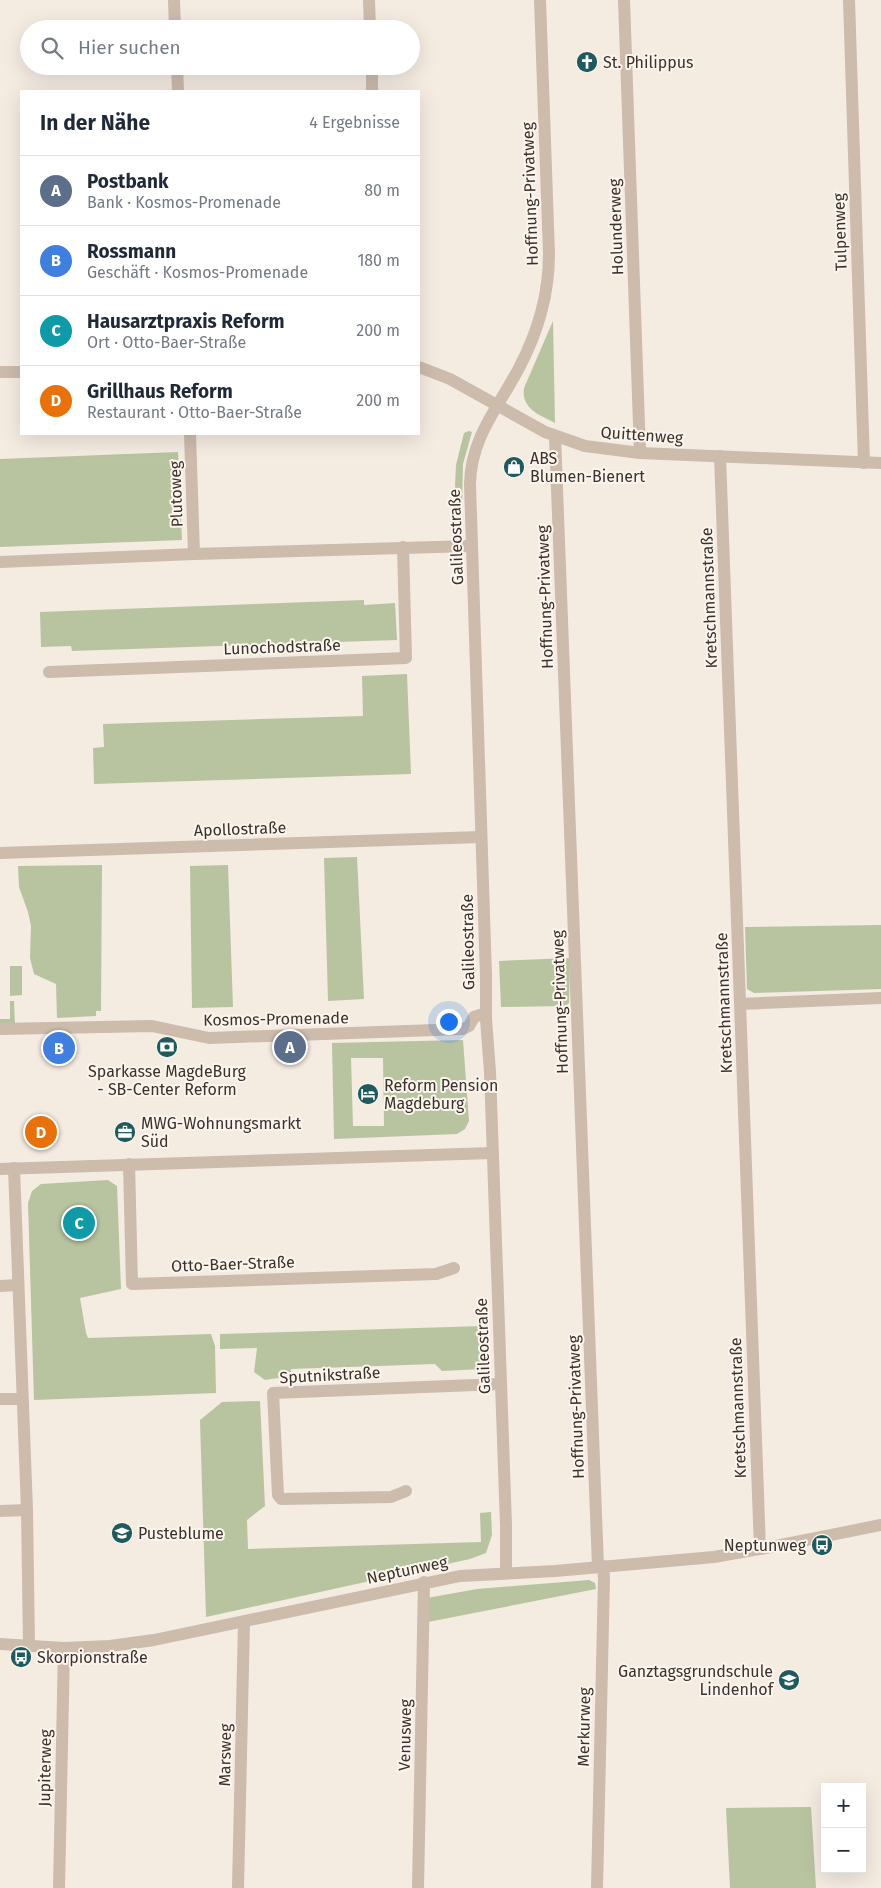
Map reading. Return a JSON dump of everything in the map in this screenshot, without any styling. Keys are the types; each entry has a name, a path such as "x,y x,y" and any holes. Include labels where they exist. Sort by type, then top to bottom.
{"street":[{"path":"174,0 175,20"},
{"path":"369,0 370,20"},
{"name":"Hoffnung-Privatweg","path":"497,405 536,331 545,302 548,282 549,254 540,0"},
{"name":"Holunderweg","path":"624,0 640,453"},
{"name":"Tulpenweg","path":"849,0 864,462"},
{"path":"177,75 178,90"},
{"path":"372,75 372,90"},
{"name":"Quittenweg","path":"420,367 450,379 525,422 555,436 601,449 640,453 881,463"},
{"path":"0,372 20,372"},
{"name":"Galileostraße","path":"497,405 480,435 471,464 486,1013 506,1525 506,1573"},
{"name":"Plutoweg","path":"190,435 194,554"},
{"name":"Hoffnung-Privatweg","path":"555,436 601,1566"},
{"name":"Kretschmannstraße","path":"720,456 760,1549"},
{"path":"0,562 472,546"},
{"name":"Lunochodstraße","path":"49,672 406,658 403,547"},
{"name":"Apollostraße","path":"0,853 481,837"},
{"path":"740,1004 881,998"},
{"name":"Kosmos-Promenade","path":"0,1030 152,1026 209,1038 300,1036 464,1029 469,1026 475,1016 486,1013"},
{"path":"0,1169 492,1152"},
{"name":"Otto-Baer-Straße","path":"129,1164 132,1284 436,1274 454,1268"},
{"path":"14,1168 27,1510 30,1646"},
{"path":"0,1286 18,1286"},
{"name":"Sputnikstraße","path":"406,1491 390,1497 281,1499 278,1495 273,1393 500,1384"},
{"path":"0,1400 22,1399"},
{"path":"0,1511 27,1510"},
{"name":"Neptunweg","path":"0,1644 64,1648 145,1642 424,1582 473,1574 714,1557 881,1525"},
{"name":"Merkurweg","path":"597,1888 604,1578 601,1566"},
{"name":"Venusweg","path":"418,1888 424,1582"},
{"name":"Marsweg","path":"238,1888 244,1622"},
{"name":"Jupiterweg","path":"59,1888 64,1648"}],"green space":[{"path":"553,321 555,423 533,410 525,401 524,395 524,388"},
{"path":"472,432 463,464 462,508 454,508 456,465 464,433"},
{"path":"178,452 182,540 0,547 0,459"},
{"path":"364,600 364,605 395,603 397,640 72,651 71,646 41,647 40,612"},
{"path":"407,674 411,774 94,784 93,748 104,747 103,724 363,716 362,676"},
{"path":"357,857 364,999 328,1001 324,858"},
{"path":"102,865 101,1011 96,1011 96,1016 57,1018 56,984 34,974 30,958 31,926 19,887 18,866"},
{"path":"228,865 233,1007 192,1008 190,866"},
{"path":"881,925 881,989 754,993 747,989 745,927"},
{"path":"570,958 569,1003 566,1006 501,1007 499,961"},
{"path":"10,966 22,966 22,995 10,996"},
{"path":"10,1001 14,1001 15,1025 0,1025 0,1019 10,1019"},
{"path":"463,1040 469,1121 465,1129 457,1134 334,1139 332,1043","holes":["351,1058 383,1058 384,1126 353,1126"]},
{"path":"108,1180 117,1186 121,1289 80,1298 88,1338 211,1334 215,1346 216,1393 34,1400 28,1203 32,1191 41,1184"},
{"path":"483,1326 486,1360 482,1369 442,1371 435,1364 291,1369 291,1376 265,1380 254,1372 257,1348 220,1349 220,1334"},
{"path":"260,1401 265,1506 247,1520 248,1549 481,1542 480,1513 491,1512 492,1535 486,1553 470,1559 206,1617 200,1420 222,1402"},
{"path":"589,1580 595,1583 596,1589 428,1622 427,1598 477,1589"},
{"path":"811,1807 816,1888 730,1888 726,1808"}],"place":[{"name":"St. Philippus","path":"587,62"},
{"name":"ABS Blumen-Bienert","path":"514,467"},
{"name":"Sparkasse MagdeBurg - SB-Center Reform","path":"167,1047"},
{"name":"Postbank","path":"290,1047"},
{"name":"Rossmann","path":"59,1048"},
{"name":"Reform Pension Magdeburg","path":"368,1094"},
{"name":"Grillhaus Reform","path":"41,1132"},
{"name":"MWG-Wohnungsmarkt Süd","path":"125,1132"},
{"name":"Hausarztpraxis Reform","path":"79,1223"},
{"name":"Pusteblume","path":"122,1533"},
{"name":"Neptunweg","path":"822,1545"},
{"name":"Skorpionstraße","path":"21,1657"},
{"name":"Ganztagsgrundschule Lindenhof","path":"789,1680"}]}
